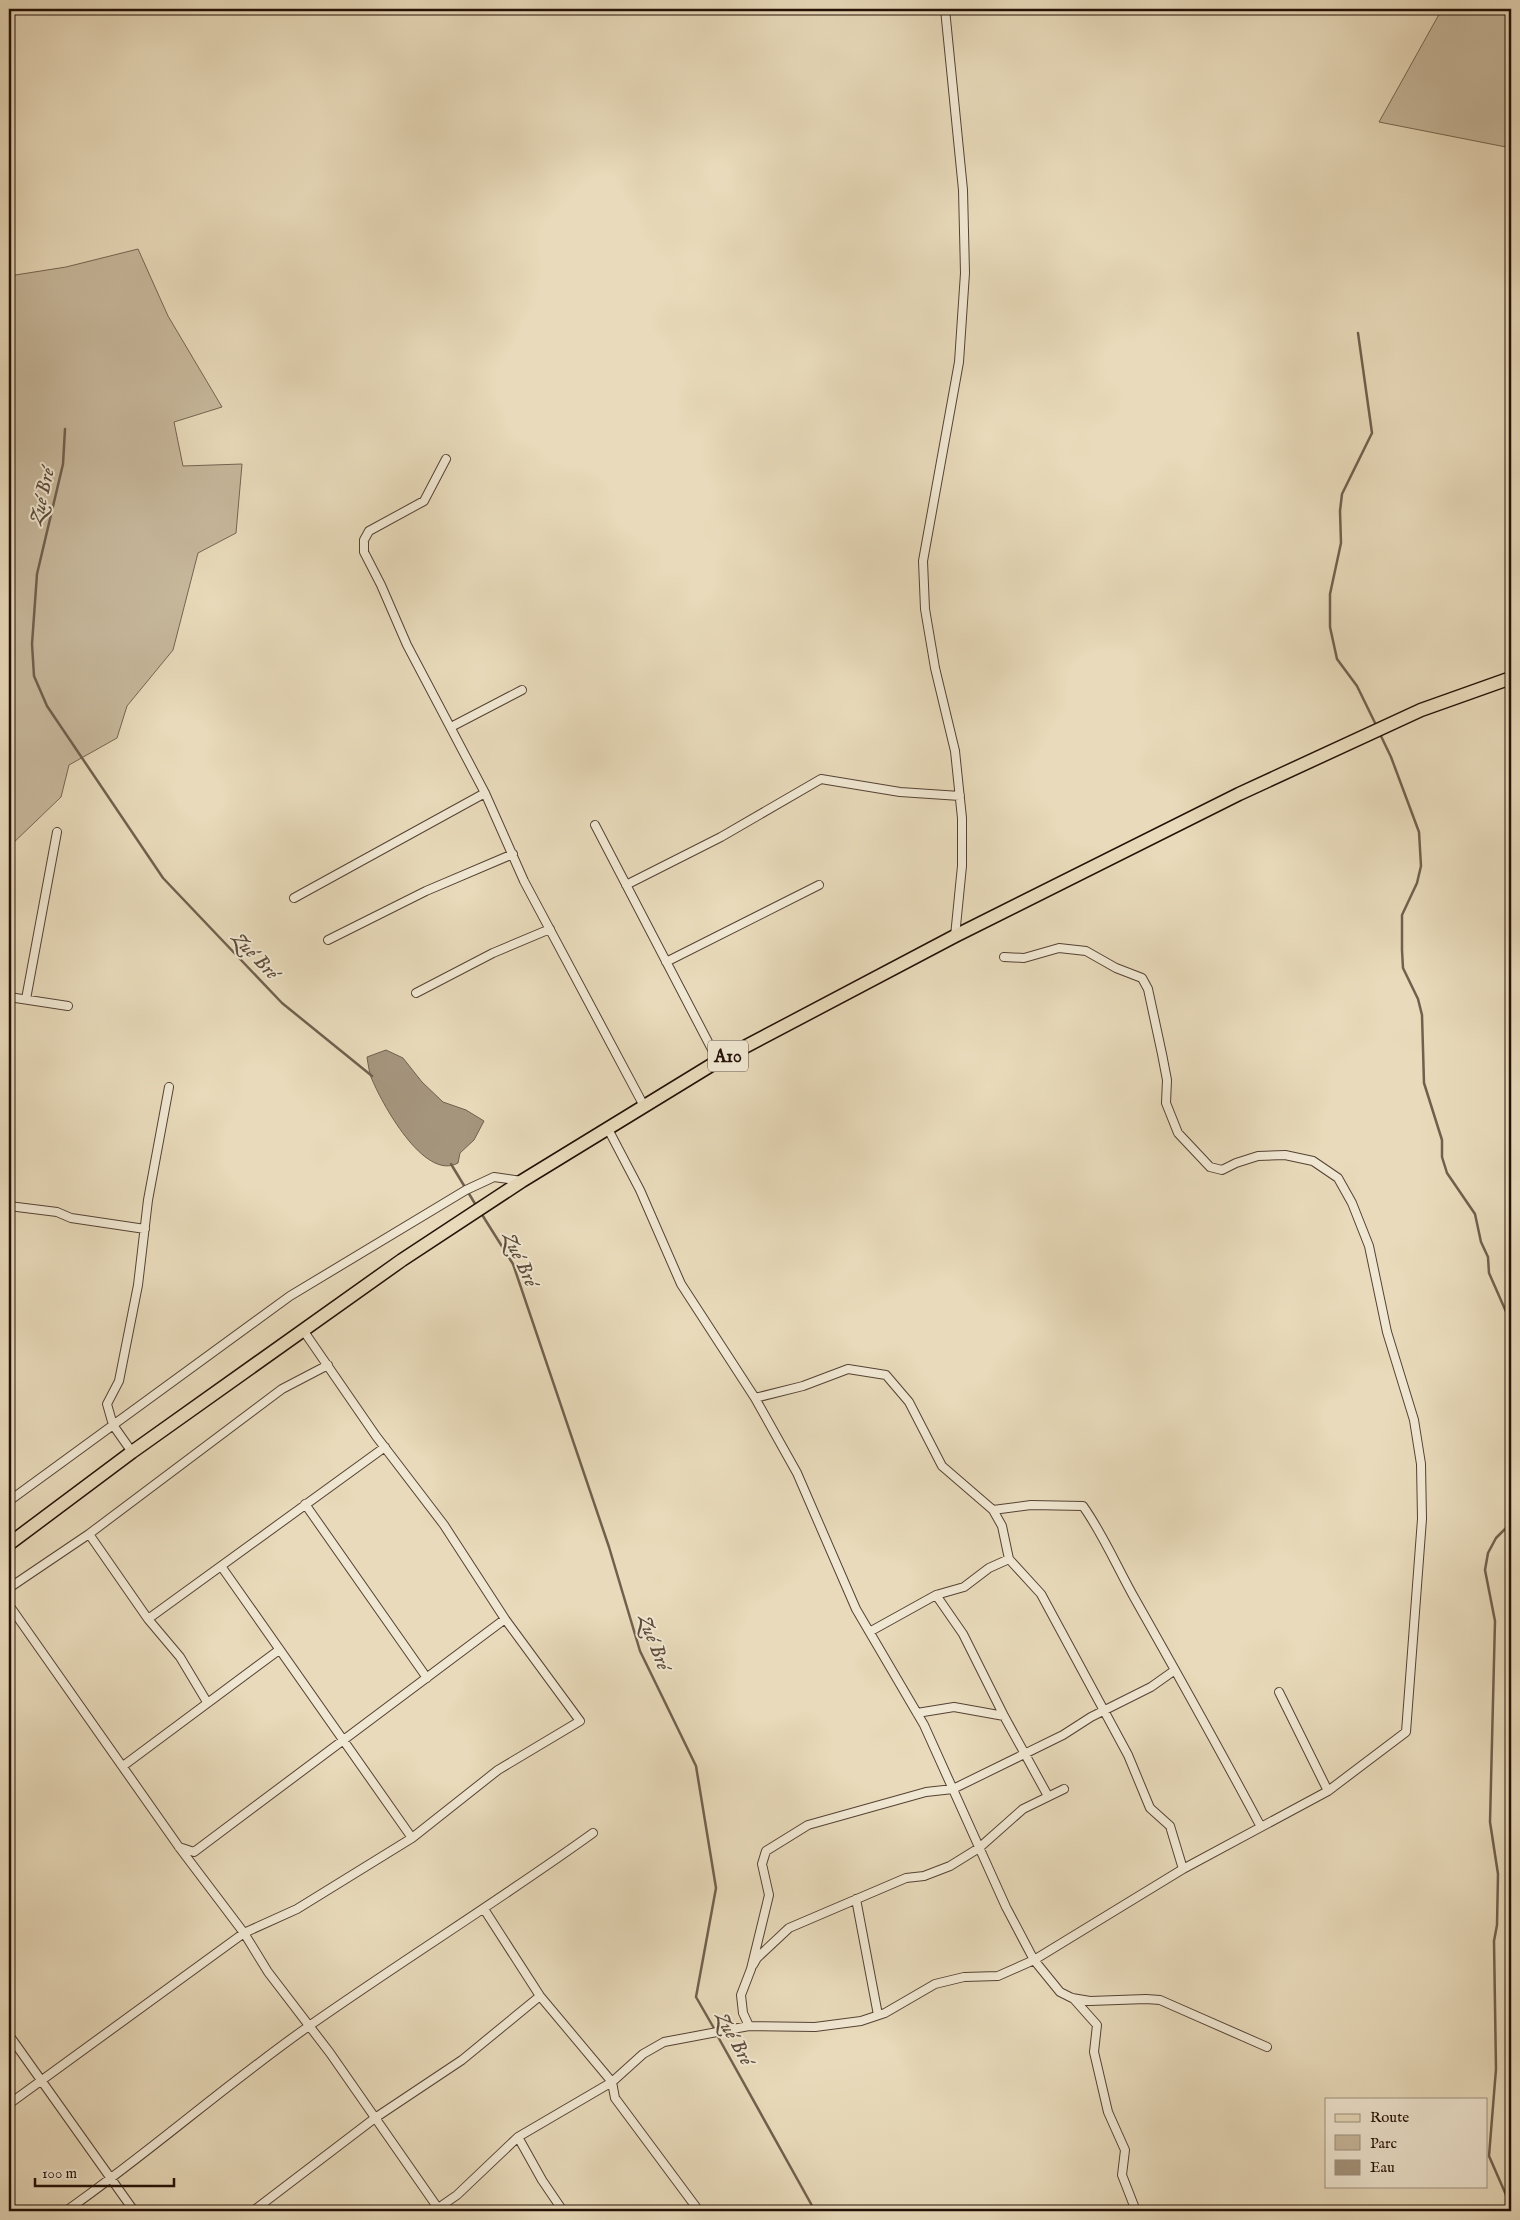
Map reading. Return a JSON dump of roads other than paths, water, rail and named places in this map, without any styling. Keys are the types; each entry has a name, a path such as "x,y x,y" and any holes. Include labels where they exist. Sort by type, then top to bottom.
{"main road":[{"name":"A10","path":"9,1544 132,1452 402,1260 522,1181 718,1061 955,936 1239,794 1421,710 1511,678"}],"street":[{"path":"945,9 963,190 965,273 959,362 923,561 925,610 935,668 955,751 960,796 962,866 955,936"},
{"path":"446,458 424,501 369,531 364,540 364,552 381,585 407,645 485,793 550,929 644,1106"},
{"path":"451,726 522,690"},
{"path":"626,885 721,838 821,779 900,792 960,796"},
{"path":"294,898 485,793"},
{"path":"595,825 718,1061"},
{"path":"26,999 57,832"},
{"path":"328,940 426,891 513,854"},
{"path":"666,962 819,885"},
{"path":"416,993 493,954 550,929"},
{"path":"9,1605 179,1847 244,1933 268,1972 375,2118 437,2210 456,2195 518,2137 612,2082 643,2054 664,2042 749,2026 815,2027 861,2021 878,2015 935,1984 964,1977 998,1976 1034,1960 1183,1868 1328,1791 1406,1732 1422,1519 1421,1464 1414,1420 1387,1332 1369,1246 1352,1203 1338,1178 1313,1161 1284,1155 1258,1156 1222,1170 1210,1167 1178,1133 1166,1103 1165,1071 1148,989 1142,978 1116,968 1086,951 1059,948 1024,958 1004,957"},
{"path":"9,997 68,1006"},
{"path":"132,1452 113,1425 106,1404 119,1381 138,1285 148,1200 169,1087"},
{"path":"608,1129 640,1190 681,1284 754,1398 797,1473 856,1609 871,1631 942,1761 952,1789 1006,1907 1034,1960 1060,1992 1072,1998 1090,2001 1160,2000 1267,2047"},
{"path":"9,1502 290,1296 466,1190 494,1177 522,1181"},
{"path":"9,1206 57,1212 71,1218 145,1229"},
{"path":"9,2104 244,1933 297,1909 412,1838 498,1770 580,1721 505,1619 444,1525 385,1447 303,1330"},
{"path":"9,1588 89,1534 282,1390 328,1365"},
{"path":"754,1398 804,1386 848,1369 886,1375 909,1402 942,1466 993,1510 1002,1526 1009,1559 1041,1594 1128,1755 1150,1808 1170,1826 1183,1868"},
{"path":"148,1619 385,1447"},
{"path":"305,1504 427,1678"},
{"path":"993,1510 1030,1505 1083,1506 1094,1521 1111,1556 1261,1827"},
{"path":"89,1534 148,1619 180,1657 207,1702"},
{"path":"871,1631 936,1595 964,1587 989,1568 1009,1559"},
{"path":"220,1566 412,1838"},
{"path":"936,1595 964,1634 1004,1716 1048,1796"},
{"path":"179,1847 194,1852 505,1619"},
{"path":"123,1766 279,1650"},
{"path":"751,1969 768,1895 762,1864 766,1851 808,1825 926,1792 952,1789 1151,1687 1175,1670"},
{"path":"1278,1692 1328,1791"},
{"path":"917,1713 954,1707 1004,1716"},
{"path":"749,2026 743,2013 741,1995 751,1969 757,1958 788,1928 906,1878 924,1876 950,1866 979,1848 1023,1809 1064,1789"},
{"path":"66,2211 112,2179 227,2086 309,2026 484,1909 593,1833"},
{"path":"856,1899 878,2015"},
{"path":"484,1909 540,1996 612,2082 615,2098 699,2211"},
{"path":"253,2211 375,2118 462,2060 540,1996"},
{"path":"1072,1998 1097,2025 1094,2052 1108,2112 1125,2150 1122,2175 1136,2211"},
{"path":"9,2035 134,2211"},
{"path":"518,2137 542,2180 563,2211"}],"water":[{"path":"386,1050 403,1058 422,1082 443,1102 466,1110 484,1121 474,1140 460,1153 458,1163 445,1166 431,1161 418,1151 394,1120 376,1089 369,1070 367,1057"}],"waterway":[{"path":"1358,333 1372,433 1342,494 1340,511 1341,543 1330,594 1330,627 1337,659 1357,686 1377,727"},
{"name":"Zué Bré","path":"65,429 63,464 37,574 32,644 34,676 47,706 163,878 282,1003 372,1076"},
{"path":"1380,734 1391,757 1419,832 1421,866 1417,883 1402,915 1402,950 1403,968 1418,999 1422,1015 1424,1083 1442,1140 1442,1157 1447,1173 1475,1214 1481,1242 1488,1257 1489,1273 1511,1323"},
{"name":"Zué Bré","path":"451,1164 477,1207"},
{"name":"Zué Bré","path":"481,1213 513,1264 609,1547 640,1651 696,1766 716,1888 696,1997 715,2030"},
{"path":"1510,2211 1510,2204 1489,2156 1496,2069 1494,1941 1497,1925 1498,1874 1490,1822 1495,1621 1485,1570 1488,1553 1496,1538 1511,1523"},
{"name":"Zué Bré","path":"717,2035 815,2211"}]}
